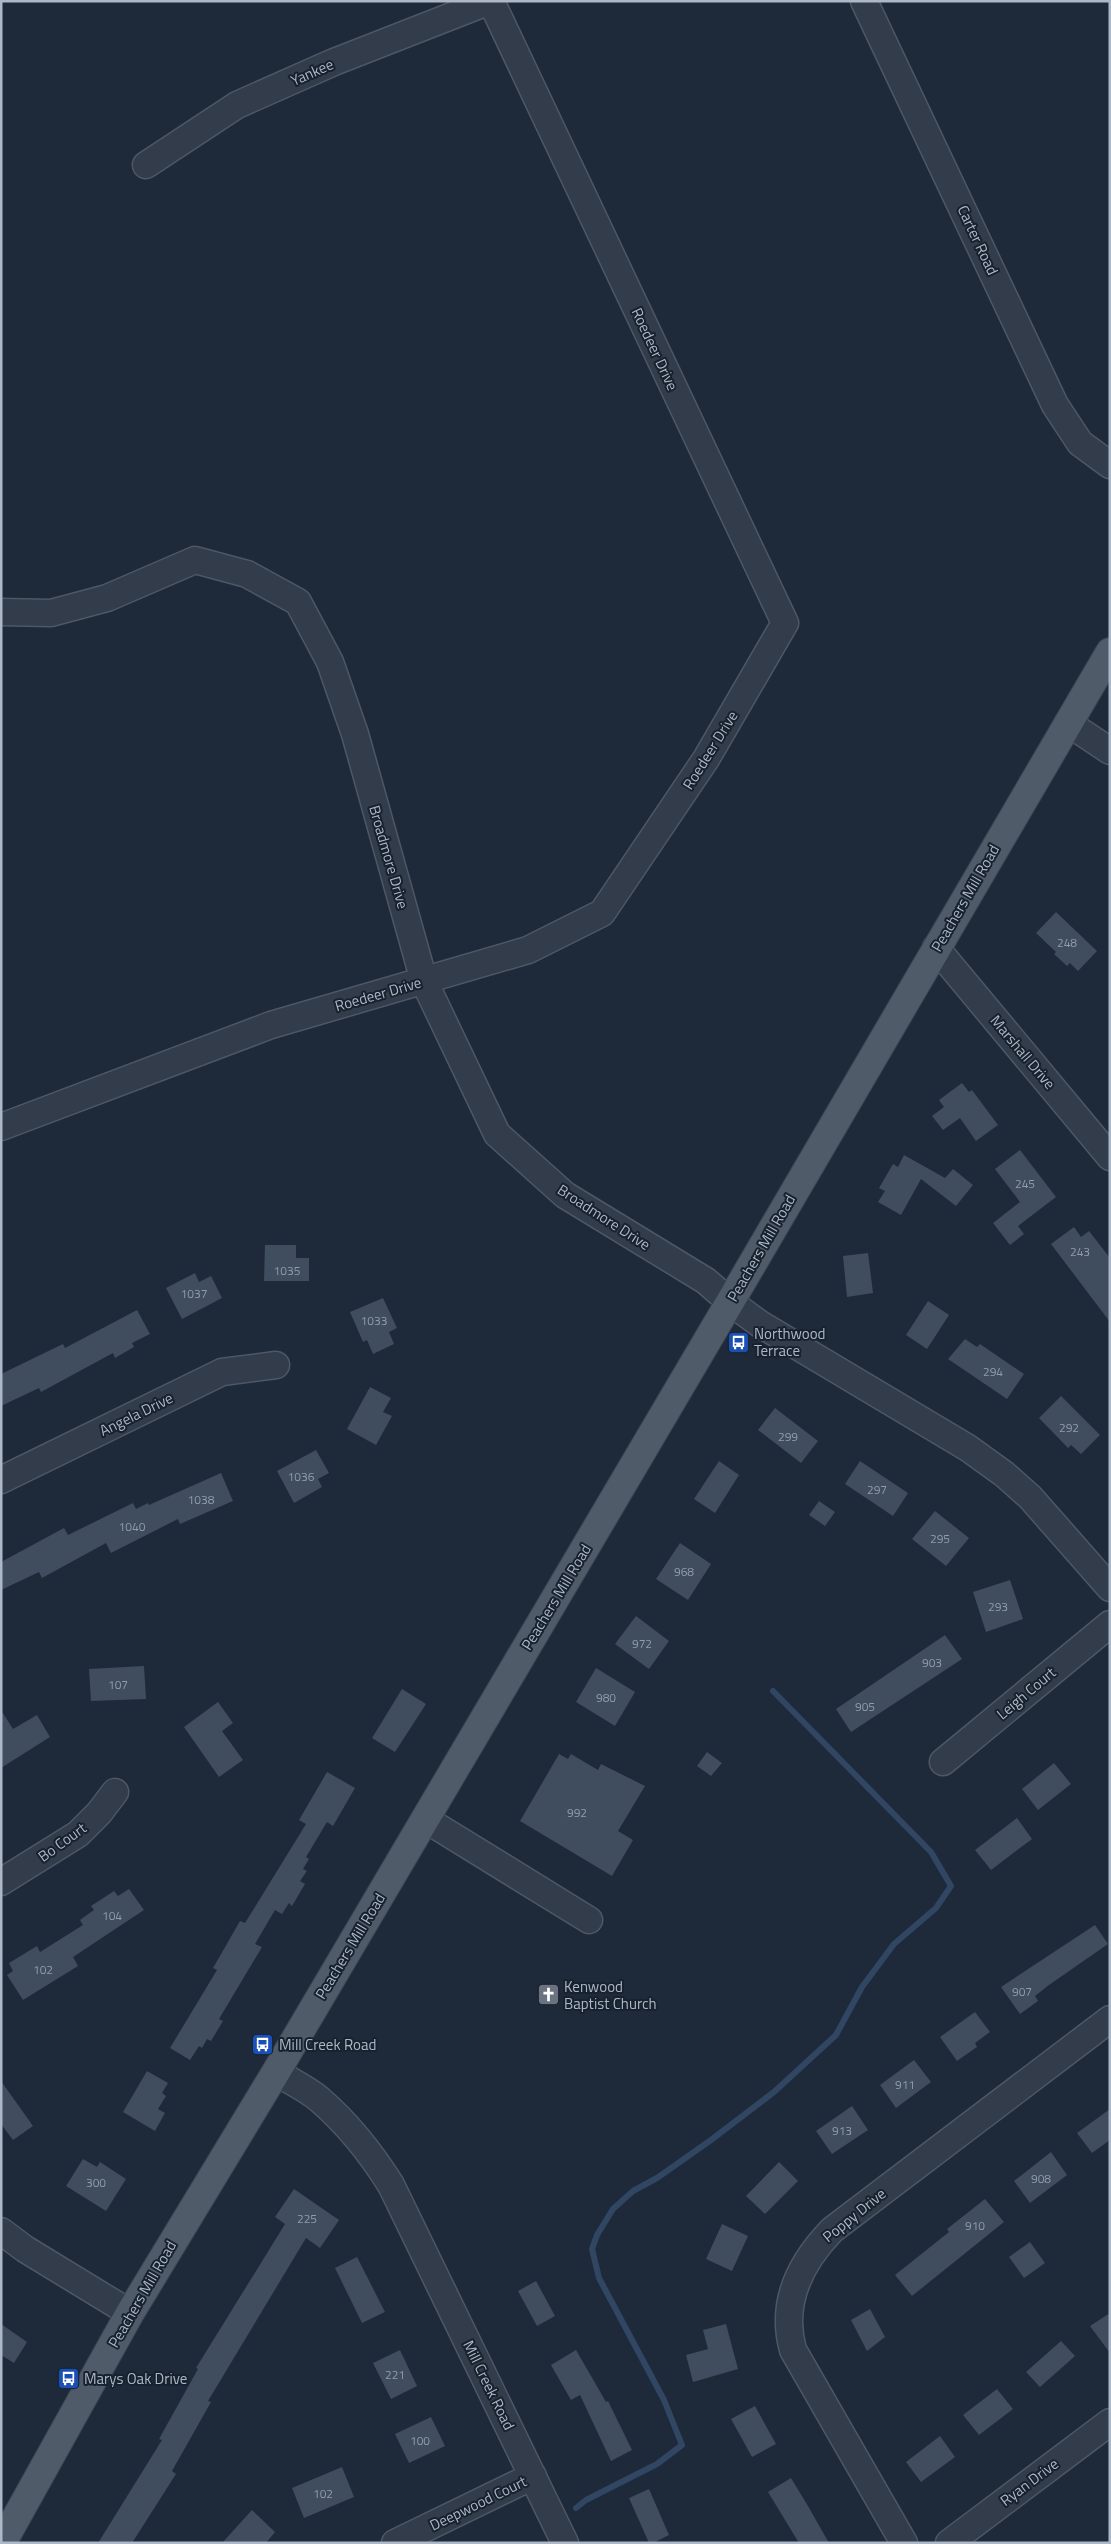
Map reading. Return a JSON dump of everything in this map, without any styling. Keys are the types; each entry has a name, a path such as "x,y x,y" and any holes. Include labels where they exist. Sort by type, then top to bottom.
{"main road":[{"name":"Peachers Mill Road","path":"2,2543 130,2313 276,2072 730,1302 1110,652"}],"street":[{"name":"Yankee","path":"146,165 237,104 334,62 490,1"},
{"name":"Roedeer Drive","path":"1,1127 271,1025 528,950 602,913 706,759 784,623 490,1"},
{"name":"Carter Road","path":"864,1 1056,405 1080,443 1110,465"},
{"name":"Broadmore Drive","path":"1,612 50,613 107,598 195,560 246,574 298,602 330,662 355,734 424,981 496,1134 565,1195 706,1281 730,1302"},
{"path":"1068,723 1110,751"},
{"name":"Marshall Drive","path":"936,948 1110,1157"},
{"path":"730,1302 760,1324 968,1448 1004,1474 1045,1513 1110,1588"},
{"name":"Angela Drive","path":"1,1480 222,1372 276,1365"},
{"name":"Leigh Court","path":"942,1762 1110,1624"},
{"name":"Bo Court","path":"1,1882 78,1834 99,1813 115,1792"},
{"path":"425,1819 589,1920"},
{"name":"Poppy Drive","path":"904,2543 793,2350 788,2333 788,2319 791,2298 800,2272 812,2250 832,2230 1110,2019"},
{"name":"Mill Creek Road","path":"276,2072 318,2098 362,2143 377,2162 391,2185 565,2543"},
{"path":"1,2231 25,2249 130,2313"},
{"name":"Ryan Drive","path":"949,2543 1110,2422"},
{"name":"Deepwood Court","path":"395,2543 533,2476"}],"building":[{"path":"1056,912 1097,951 1078,971 1070,963 1067,966 1054,954 1056,952 1036,933"},
{"path":"962,1083 969,1092 972,1090 998,1125 976,1141 960,1118 943,1130 932,1116 944,1107 939,1100"},
{"path":"1020,1150 1056,1197 1018,1226 1024,1234 1010,1245 993,1223 1020,1202 995,1169"},
{"path":"904,1155 945,1178 953,1169 973,1185 956,1206 921,1179 901,1215 878,1202 885,1191 879,1188 893,1164 898,1167"},
{"path":"1074,1227 1081,1237 1089,1231 1110,1258 1110,1322 1051,1244"},
{"path":"265,1245 296,1245 296,1258 309,1258 309,1281 264,1281"},
{"path":"868,1253 873,1293 847,1297 843,1256"},
{"path":"195,1273 199,1282 211,1276 222,1298 182,1319 166,1288"},
{"path":"383,1298 397,1328 389,1332 394,1344 373,1354 367,1340 363,1342 350,1312"},
{"path":"928,1301 949,1315 927,1349 906,1335"},
{"path":"137,1310 150,1334 132,1343 134,1347 115,1358 113,1353 41,1392 39,1388 1,1406 1,1374 63,1344 65,1348"},
{"path":"965,1339 977,1347 980,1344 1024,1374 1007,1399 948,1359"},
{"path":"370,1387 391,1398 383,1412 392,1416 376,1445 347,1429"},
{"path":"1061,1396 1100,1435 1081,1454 1071,1445 1068,1448 1039,1418"},
{"path":"775,1408 818,1441 801,1463 758,1430"},
{"path":"316,1450 329,1473 318,1479 322,1487 294,1503 277,1471"},
{"path":"719,1461 739,1475 715,1513 694,1499"},
{"path":"860,1461 908,1493 893,1516 845,1484"},
{"path":"221,1473 233,1501 180,1524 178,1519 111,1553 106,1543 42,1578 39,1572 1,1590 1,1562 64,1528 68,1535 133,1503 136,1509 148,1503 149,1505"},
{"path":"819,1501 835,1512 825,1526 809,1515"},
{"path":"935,1511 969,1538 946,1566 912,1539"},
{"path":"680,1543 711,1564 688,1600 656,1579"},
{"path":"1010,1580 1023,1619 986,1632 973,1592"},
{"path":"636,1616 669,1641 649,1669 615,1644"},
{"path":"945,1635 962,1659 851,1732 836,1709"},
{"path":"144,1666 146,1699 91,1701 89,1669"},
{"path":"596,1668 635,1692 615,1726 576,1702"},
{"path":"402,1689 426,1704 395,1752 372,1738"},
{"path":"218,1702 233,1723 222,1731 243,1760 219,1777 184,1727"},
{"path":"1,1710 13,1729 37,1715 50,1737 1,1768"},
{"path":"707,1752 722,1763 711,1776 697,1766"},
{"path":"559,1754 568,1759 571,1754 598,1770 601,1764 645,1786 618,1831 633,1840 612,1876 520,1821"},
{"path":"1054,1763 1071,1784 1038,1810 1022,1789"},
{"path":"327,1772 355,1788 333,1826 327,1822 306,1857 309,1859 303,1869 307,1871 300,1881 305,1884 292,1906 289,1903 282,1914 275,1910 255,1944 262,1947 219,2019 223,2021 211,2041 207,2039 202,2048 199,2046 190,2060 170,2048 217,1970 213,1968 240,1921 245,1923 306,1824 299,1820"},
{"path":"1017,1818 1032,1839 991,1870 975,1850"},
{"path":"129,1889 144,1910 73,1957 78,1966 23,2000 7,1975 13,1971 9,1963 37,1946 40,1952 83,1925 80,1920 94,1910 91,1906 114,1891 118,1896"},
{"path":"1095,1925 1108,1944 1035,1996 1038,2001 1020,2014 1001,1987"},
{"path":"975,2012 990,2032 975,2043 977,2047 957,2061 940,2037"},
{"path":"914,2060 931,2082 896,2108 880,2085"},
{"path":"147,2071 168,2083 162,2093 166,2096 158,2109 165,2113 155,2131 123,2112"},
{"path":"1,2081 33,2126 13,2140 1,2124"},
{"path":"852,2106 868,2130 832,2154 816,2131"},
{"path":"1110,2109 1110,2140 1092,2153 1077,2133"},
{"path":"1051,2152 1067,2175 1030,2203 1014,2181"},
{"path":"83,2159 97,2167 100,2162 126,2179 106,2211 66,2186"},
{"path":"779,2162 798,2181 765,2214 746,2196"},
{"path":"294,2189 339,2220 320,2248 306,2238 208,2401 211,2402 172,2471 176,2474 132,2543 98,2543 162,2440 159,2439 198,2369 196,2368 285,2224 275,2217"},
{"path":"985,2199 1004,2222 912,2296 895,2275 949,2232 947,2229"},
{"path":"722,2224 748,2236 732,2271 706,2259"},
{"path":"1030,2242 1045,2263 1024,2278 1009,2257"},
{"path":"357,2257 385,2312 362,2323 335,2268"},
{"path":"536,2281 555,2316 537,2326 518,2291"},
{"path":"870,2309 885,2337 867,2351 851,2320"},
{"path":"1110,2313 1110,2353 1090,2326"},
{"path":"1,2324 27,2342 14,2363 1,2355"},
{"path":"726,2324 738,2369 693,2382 686,2355 708,2349 703,2330"},
{"path":"1061,2341 1075,2356 1040,2387 1026,2372"},
{"path":"400,2350 417,2386 391,2399 373,2363"},
{"path":"576,2350 606,2402 608,2401 632,2450 611,2461 580,2395 571,2400 551,2365"},
{"path":"997,2389 1013,2409 979,2435 963,2415"},
{"path":"755,2406 776,2444 752,2457 731,2419"},
{"path":"431,2417 445,2446 409,2463 395,2434"},
{"path":"940,2436 955,2457 921,2482 906,2462"},
{"path":"342,2467 354,2497 304,2518 292,2488"},
{"path":"791,2478 829,2543 799,2543 768,2492"},
{"path":"649,2489 669,2535 653,2543 649,2543 629,2498"},
{"path":"252,2510 275,2532 266,2543 222,2543"}],"waterway":[{"path":"576,2508 586,2500 657,2464 682,2445 664,2400 599,2278 592,2249 597,2235 613,2209 633,2191 657,2178 774,2092 836,2035 862,1987 894,1944 936,1908 951,1886 931,1852 773,1691"}],"place":[{"name":"Northwood Terrace","path":"738,1342"},
{"name":"Kenwood Baptist Church","path":"548,1995"},
{"name":"Mill Creek Road","path":"263,2044"},
{"name":"Marys Oak Drive","path":"68,2378"}]}
